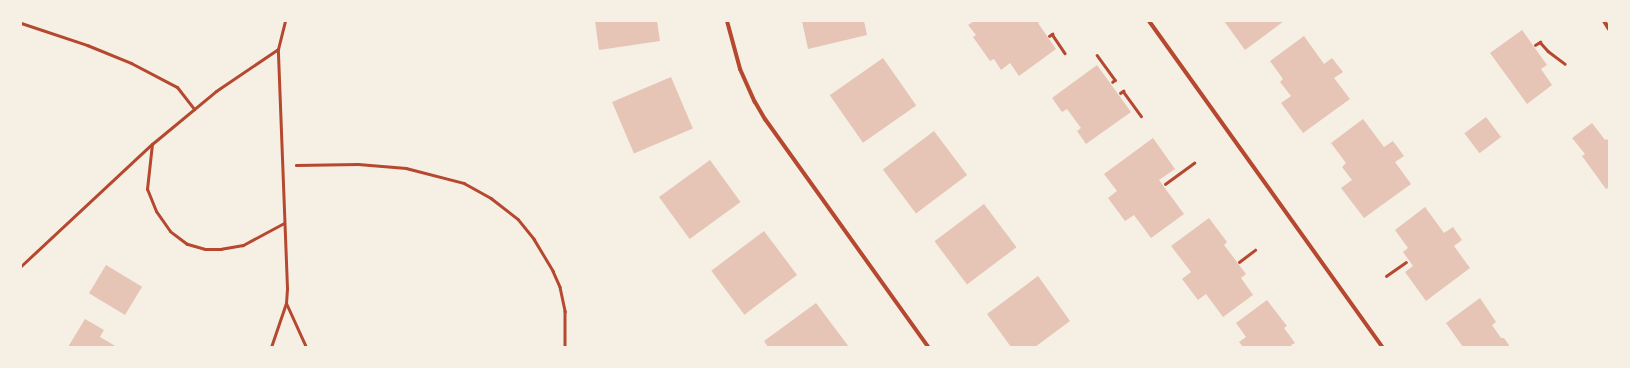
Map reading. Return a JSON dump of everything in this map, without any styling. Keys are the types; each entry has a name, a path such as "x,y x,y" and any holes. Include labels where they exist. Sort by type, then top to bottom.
{"street":[{"path":"727,21 740,69 765,120 928,347"},
{"path":"1149,21 1382,347"},
{"path":"1604,21 1609,29"}],"lane":[{"path":"271,347 286,303 287,288 278,49 285,21"},
{"path":"21,23 87,45 131,63 177,87 194,109"},
{"path":"21,266 152,144 216,91 278,49"},
{"path":"152,144 147,189 156,211 170,231 187,244 205,249 221,249 242,245 284,223"},
{"path":"286,303 306,347"}],"path":[{"path":"1049,36 1052,34 1065,53"},
{"path":"1535,45 1540,42 1548,51 1565,64"},
{"path":"1097,55 1115,80 1113,82"},
{"path":"1120,93 1123,91 1141,116"},
{"path":"1165,184 1194,163"},
{"path":"282,165 358,164 406,168 464,183 490,198 518,219 534,239 553,271 560,287 565,311 565,347"},
{"path":"1239,262 1255,250"},
{"path":"1386,276 1406,262"}],"building":[{"path":"595,21 657,21 660,41 599,50"},
{"path":"802,21 864,21 867,35 808,49"},
{"path":"974,21 1041,21 1038,23 1056,49 1019,76 1010,63 1001,70 994,59 990,61 973,37 976,35 968,25"},
{"path":"1224,21 1284,21 1245,50"},
{"path":"1522,30 1547,65 1541,69 1552,85 1527,104 1490,53"},
{"path":"1304,36 1324,64 1332,58 1343,72 1334,78 1350,99 1303,133 1281,103 1291,96 1280,82 1283,79 1270,61"},
{"path":"883,58 916,106 863,143 830,95"},
{"path":"1097,65 1131,112 1086,144 1077,131 1081,128 1067,109 1062,112 1052,98"},
{"path":"671,77 693,129 634,154 612,102"},
{"path":"1486,117 1501,137 1479,153 1464,133"},
{"path":"1363,119 1384,147 1393,141 1404,156 1395,162 1411,184 1364,218 1341,188 1352,180 1342,167 1346,163 1331,143"},
{"path":"1592,123 1605,140 1607,139 1609,142 1609,187 1606,189 1582,156 1585,154 1572,138"},
{"path":"934,131 967,175 916,213 883,170"},
{"path":"1153,138 1175,169 1159,180 1184,214 1151,238 1134,215 1125,221 1108,198 1117,191 1104,174"},
{"path":"710,160 741,202 690,239 659,197"},
{"path":"984,204 1016,247 967,284 934,241"},
{"path":"1425,207 1444,233 1453,227 1462,240 1454,246 1470,268 1426,301 1405,272 1413,266 1403,252 1408,248 1395,230"},
{"path":"1209,218 1227,242 1224,245 1246,274 1241,278 1253,295 1223,317 1206,294 1198,300 1182,279 1191,272 1171,246"},
{"path":"764,231 797,275 744,315 711,271"},
{"path":"106,265 142,287 125,315 89,293"},
{"path":"1038,276 1070,321 1035,347 1011,347 987,314"},
{"path":"1480,298 1496,322 1492,325 1501,338 1504,338 1509,347 1463,347 1446,323"},
{"path":"1267,300 1287,326 1284,328 1295,343 1291,345 1292,347 1243,347 1239,342 1246,337 1236,323"},
{"path":"816,303 849,347 768,347 764,341"},
{"path":"85,319 104,330 100,337 117,347 68,347"}]}
